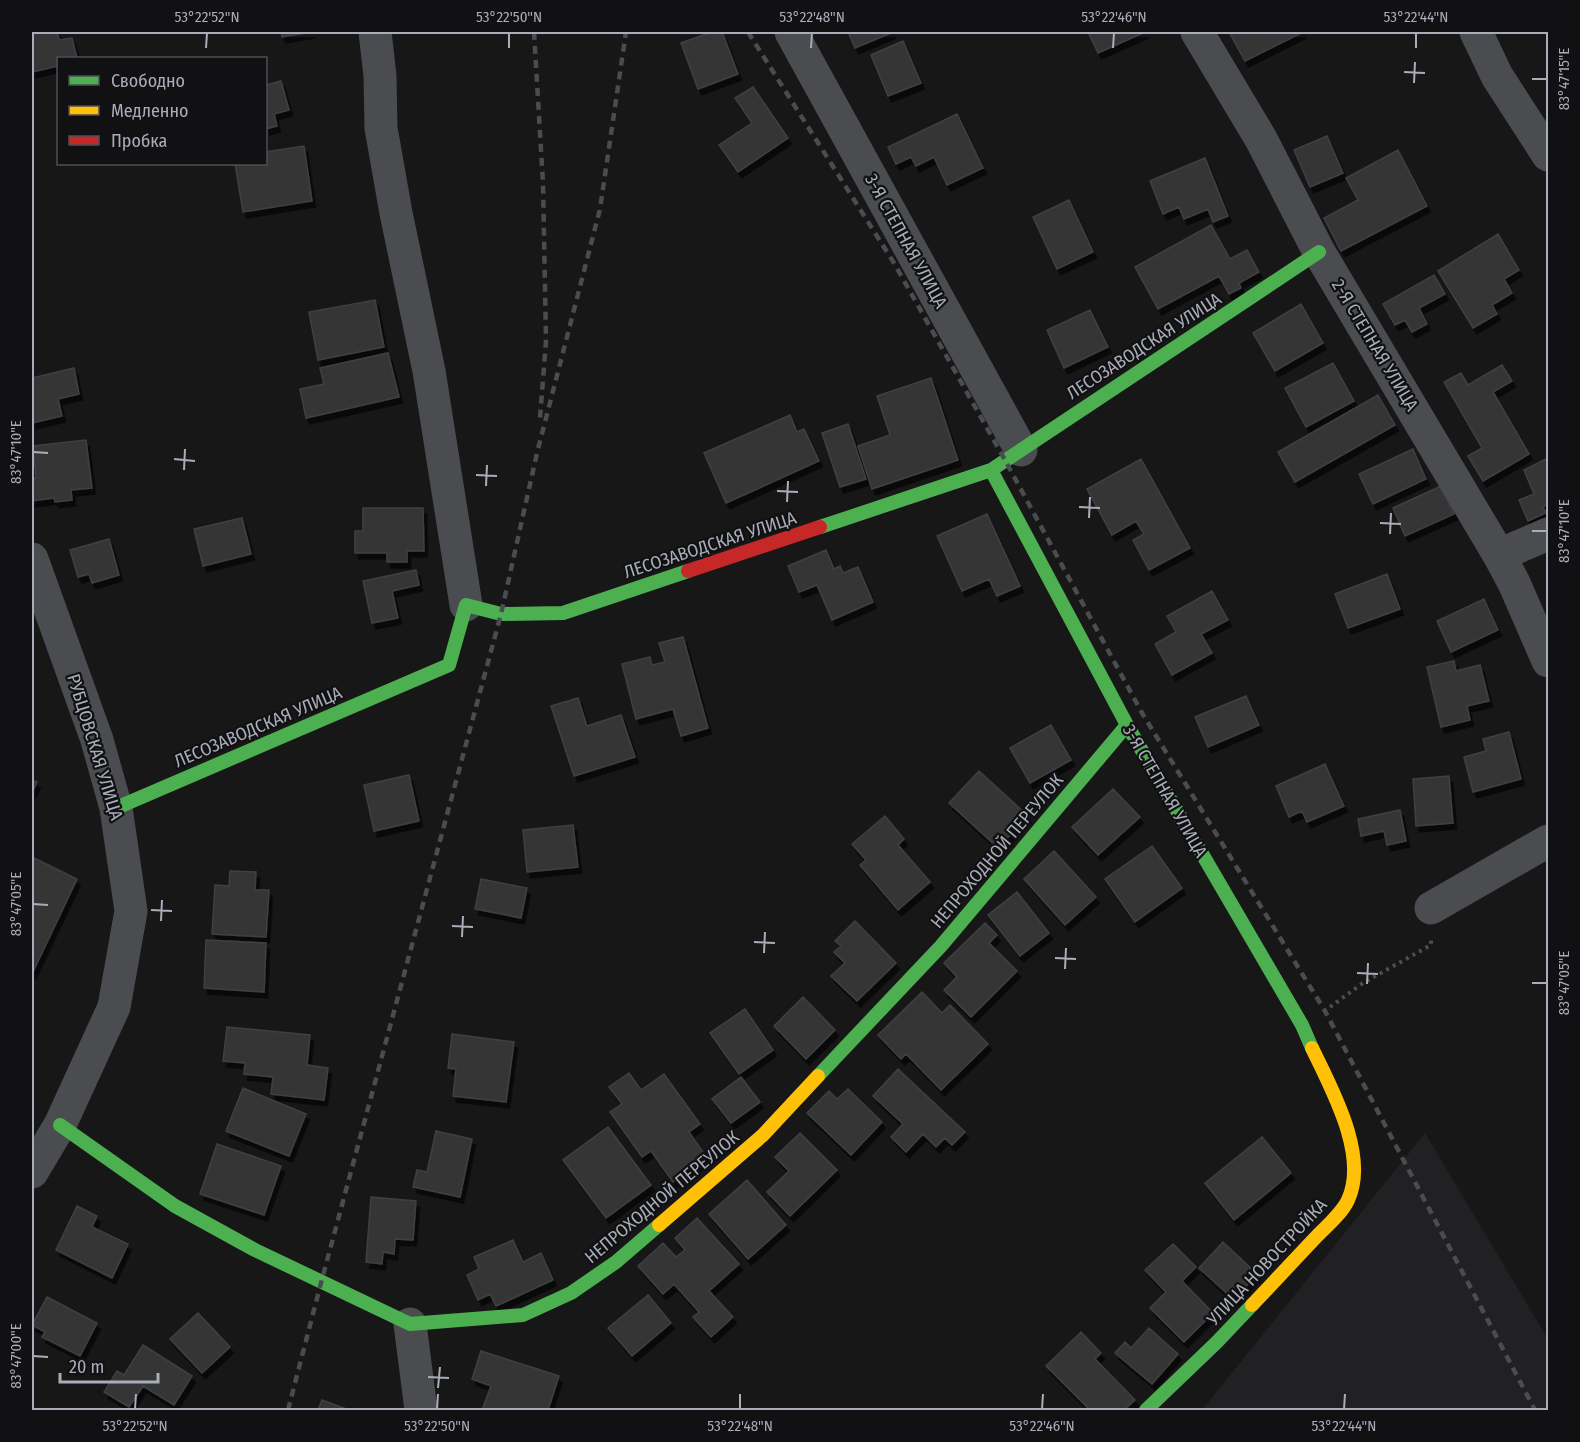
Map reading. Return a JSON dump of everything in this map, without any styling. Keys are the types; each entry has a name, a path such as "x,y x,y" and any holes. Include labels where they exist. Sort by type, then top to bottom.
{"street":[{"path":"375,32 380,76 381,128 429,371 466,605"},
{"name":"3-Я СТЕПНАЯ УЛИЦА","path":"791,32 1021,450"},
{"name":"2-Я СТЕПНАЯ УЛИЦА","path":"1197,32 1261,139 1319,252 1499,555 1514,583 1548,661"},
{"path":"1476,32 1497,76 1548,155"},
{"name":"ЛЕСОЗАВОДСКАЯ УЛИЦА","path":"117,808 449,666 466,605 501,614 563,613 991,470 1319,252"},
{"name":"3-Я СТЕПНАЯ УЛИЦА","path":"991,470 1126,725 1302,1024 1342,1112"},
{"path":"1499,555 1548,534"},
{"name":"РУБЦОВСКАЯ УЛИЦА","path":"32,560 97,740 117,808 131,911 114,1007 60,1125 32,1172"},
{"name":"НЕПРОХОДНОЙ ПЕРЕУЛОК","path":"60,1125 175,1206 264,1255 411,1324 523,1315 571,1293 616,1262 763,1135 941,946 1126,725"},
{"path":"1431,908 1548,841"},
{"name":"УЛИЦА НОВОСТРОЙКА","path":"1146,1410 1217,1342 1348,1200 1353,1178 1353,1149 1342,1112"},
{"path":"411,1324 421,1410"}],"path":[{"path":"1302,1024 1325,1011 1363,983 1431,945 1431,908"}],"shaded area":[{"path":"1425,1133 1548,1339 1548,1410 1202,1410"}],"building":[{"path":"32,32 57,32 59,40 72,38 77,57 57,57 57,66 32,72"},
{"path":"281,32 312,32 282,37"},
{"path":"712,32 722,32 738,74 698,89 681,43"},
{"path":"848,32 893,32 855,48"},
{"path":"1088,32 1145,32 1098,53"},
{"path":"1229,32 1303,32 1245,61"},
{"path":"903,41 921,83 888,96 871,55"},
{"path":"281,81 289,110 274,114 277,126 267,129 267,85"},
{"path":"753,87 788,138 738,172 719,145 752,123 735,98"},
{"path":"957,114 983,168 947,185 934,157 916,166 911,157 896,164 888,147"},
{"path":"1327,136 1343,173 1310,187 1294,150"},
{"path":"304,146 312,201 243,212 235,165 267,165 267,152"},
{"path":"1398,150 1427,206 1341,251 1324,218 1358,200 1346,178"},
{"path":"1205,158 1228,216 1213,222 1208,209 1184,219 1179,207 1163,214 1150,181"},
{"path":"1069,200 1093,252 1057,269 1033,217"},
{"path":"1211,225 1230,259 1247,250 1259,272 1239,283 1241,288 1229,294 1219,276 1158,309 1135,267"},
{"path":"1498,234 1519,270 1504,279 1512,293 1492,305 1497,314 1473,328 1438,271"},
{"path":"1434,275 1445,294 1419,308 1427,324 1412,332 1405,320 1395,325 1383,304"},
{"path":"375,300 384,347 318,360 309,312"},
{"path":"1301,304 1323,343 1275,371 1253,333"},
{"path":"1090,310 1108,347 1064,368 1047,330"},
{"path":"388,353 399,397 306,418 300,389 324,384 320,368"},
{"path":"1333,363 1354,401 1306,427 1285,388"},
{"path":"1502,365 1512,381 1493,392 1529,454 1483,481 1468,456 1482,448 1444,382 1461,373 1468,385"},
{"path":"74,368 79,394 58,399 62,416 32,423 32,378"},
{"path":"931,378 958,460 872,489 858,446 890,435 877,396"},
{"path":"1378,395 1395,425 1295,482 1278,452"},
{"path":"790,415 797,432 804,429 819,461 726,503 704,453"},
{"path":"848,424 866,479 840,487 822,433"},
{"path":"86,440 92,488 71,490 72,500 55,502 54,498 32,501 32,478 36,478 33,446"},
{"path":"1413,449 1426,479 1373,504 1359,474"},
{"path":"1548,458 1548,504 1543,507 1546,513 1528,521 1519,500 1534,494 1524,470"},
{"path":"1141,459 1190,548 1149,570 1133,540 1144,534 1136,521 1112,535 1087,489"},
{"path":"1441,486 1454,514 1405,536 1393,508"},
{"path":"363,508 423,508 424,551 407,551 407,562 387,562 387,553 355,553 355,531 363,531"},
{"path":"987,514 1020,586 997,596 989,579 962,591 937,536"},
{"path":"242,518 251,554 203,566 194,529"},
{"path":"109,539 119,575 92,583 89,574 78,577 70,550"},
{"path":"826,550 834,569 840,566 843,573 858,567 873,602 832,620 817,585 799,592 788,566"},
{"path":"416,570 419,585 392,591 398,618 372,623 363,581"},
{"path":"1387,574 1400,609 1348,628 1335,594"},
{"path":"1212,591 1228,620 1201,634 1212,653 1172,675 1155,644 1176,632 1167,616"},
{"path":"1484,599 1498,630 1451,652 1437,621"},
{"path":"683,637 708,728 681,736 673,709 636,719 622,664 650,657 652,665 665,662 659,643"},
{"path":"1454,661 1456,671 1480,665 1489,701 1467,706 1470,720 1441,727 1427,667"},
{"path":"1246,696 1259,725 1208,747 1195,717"},
{"path":"578,698 587,726 621,715 635,757 574,776 551,706"},
{"path":"1051,725 1071,760 1030,783 1010,748"},
{"path":"1509,732 1521,779 1473,792 1464,757 1486,751 1483,739"},
{"path":"1325,764 1344,806 1307,822 1302,811 1289,817 1276,786"},
{"path":"979,771 1028,816 998,848 949,803"},
{"path":"409,775 419,821 374,831 364,785"},
{"path":"1449,776 1453,823 1416,826 1413,779"},
{"path":"32,780 37,782 32,793"},
{"path":"1113,789 1140,817 1098,855 1072,827"},
{"path":"1400,810 1406,841 1387,845 1384,831 1361,836 1358,819"},
{"path":"885,816 904,839 898,845 930,882 898,910 860,865 866,860 852,844"},
{"path":"573,825 578,867 527,872 523,830"},
{"path":"1152,846 1182,888 1135,922 1105,879"},
{"path":"1054,851 1096,897 1065,925 1024,879"},
{"path":"32,857 77,879 32,974"},
{"path":"230,871 256,872 255,890 269,890 266,937 212,934 215,885 229,886"},
{"path":"481,879 527,888 521,918 475,909"},
{"path":"1017,892 1049,933 1020,956 988,915"},
{"path":"855,921 896,963 857,1001 831,976 845,963 834,952 841,946 835,941"},
{"path":"985,923 997,935 989,943 1017,971 971,1017 944,990 957,977 944,963"},
{"path":"206,940 266,943 264,992 204,988"},
{"path":"922,992 942,1013 950,1005 988,1044 941,1090 906,1054 901,1059 878,1035"},
{"path":"803,997 835,1030 806,1059 774,1026"},
{"path":"745,1009 773,1050 739,1074 710,1033"},
{"path":"227,1027 310,1035 307,1065 328,1068 324,1100 271,1094 273,1077 244,1074 245,1063 223,1061"},
{"path":"452,1034 514,1042 506,1102 453,1096 456,1069 448,1068"},
{"path":"898,1069 965,1132 952,1145 945,1138 936,1147 923,1134 906,1152 891,1137 903,1124 873,1096"},
{"path":"629,1073 641,1090 664,1074 700,1124 689,1132 707,1158 673,1182 651,1151 642,1157 610,1112 622,1104 609,1087"},
{"path":"741,1077 760,1102 731,1123 712,1099"},
{"path":"243,1088 306,1114 289,1156 226,1131"},
{"path":"848,1089 882,1122 851,1155 807,1113 829,1091 837,1099"},
{"path":"608,1127 651,1185 606,1218 563,1160"},
{"path":"436,1131 472,1139 460,1197 413,1187 417,1170 427,1172"},
{"path":"800,1133 837,1170 790,1216 767,1192 789,1171 775,1157"},
{"path":"1262,1137 1291,1173 1234,1220 1205,1183"},
{"path":"217,1144 281,1166 264,1215 200,1194"},
{"path":"747,1180 786,1225 748,1259 709,1214"},
{"path":"371,1197 416,1201 413,1240 395,1239 394,1254 383,1252 382,1264 366,1262"},
{"path":"77,1206 97,1216 92,1227 128,1244 112,1278 56,1250"},
{"path":"697,1218 739,1264 709,1291 733,1317 711,1337 693,1317 699,1312 674,1284 663,1294 638,1266 663,1243 676,1257 685,1250 675,1238"},
{"path":"513,1240 523,1262 541,1253 553,1280 496,1306 490,1294 478,1300 467,1275 479,1269 474,1257"},
{"path":"1223,1242 1257,1274 1234,1300 1199,1268"},
{"path":"1173,1244 1196,1267 1182,1281 1213,1313 1184,1342 1150,1308 1166,1292 1145,1270"},
{"path":"648,1295 671,1323 632,1356 608,1328"},
{"path":"47,1297 97,1323 80,1356 42,1337 45,1332 32,1325"},
{"path":"198,1313 230,1347 202,1373 170,1339"},
{"path":"1149,1328 1178,1354 1152,1384 1115,1353 1125,1342 1131,1348"},
{"path":"1081,1332 1101,1353 1095,1359 1135,1400 1124,1410 1090,1410 1046,1366"},
{"path":"143,1345 192,1376 174,1405 143,1386 129,1407 104,1392 117,1371 124,1375"},
{"path":"481,1351 559,1376 548,1410 526,1408 525,1410 482,1410 491,1386 472,1379"},
{"path":"322,1400 349,1410 318,1410"}],"railway":[{"path":"534,32 543,183 546,341 540,418"},
{"path":"288,1410 501,614 537,453 600,209 626,32"},
{"path":"748,32 894,263 1005,460 1142,713 1325,1011 1535,1410"}],"traffic: fast":[{"path":"820,527 991,470 1319,252"},
{"path":"991,470 1127,725 1302,1025 1312,1048"},
{"path":"116,808 449,665 466,605 501,614 563,613 688,571"},
{"path":"818,1076 941,946 1127,725"},
{"path":"60,1125 175,1206 255,1250 410,1324 523,1315 571,1293 616,1262 659,1225"},
{"path":"1146,1410 1252,1305"}],"traffic: slow":[{"path":"1252,1305 1339,1214 1348,1200 1353,1182 1354,1163 1345,1122 1312,1048"},
{"path":"659,1225 763,1135 818,1076"}],"traffic: jam":[{"path":"688,571 820,527"}]}
